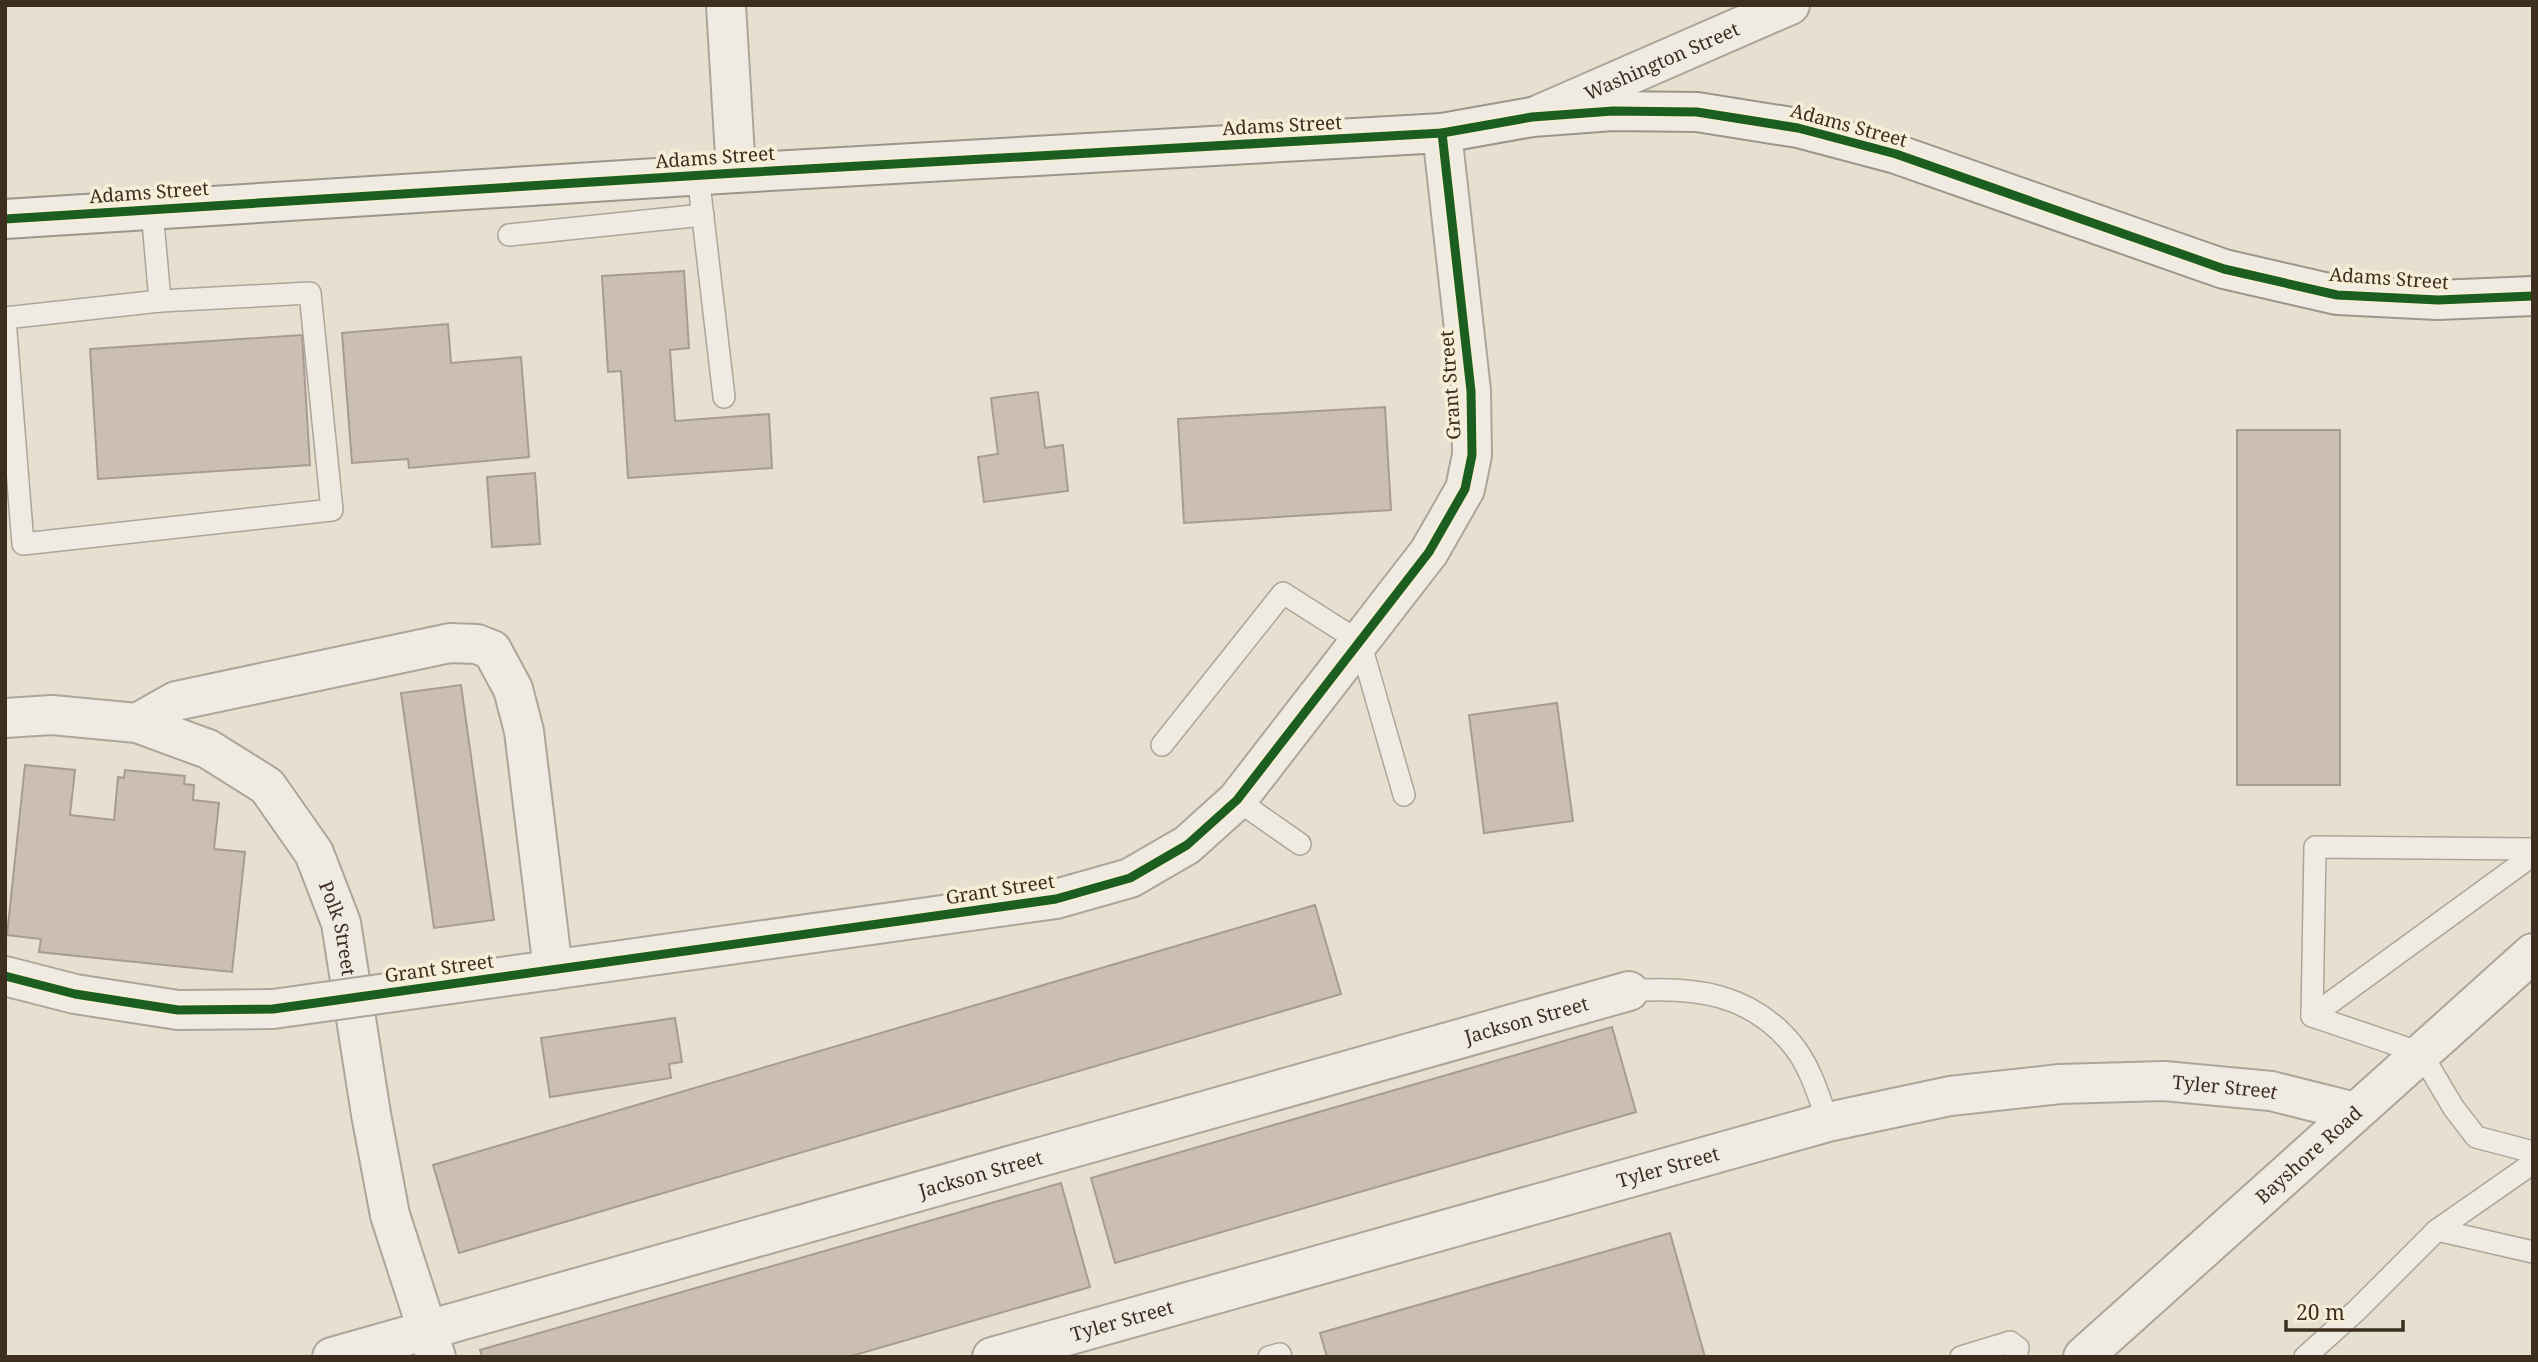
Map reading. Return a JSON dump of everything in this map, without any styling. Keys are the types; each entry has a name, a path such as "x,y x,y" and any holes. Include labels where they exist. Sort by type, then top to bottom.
{"street":[{"path":"726,5 736,173"},
{"name":"Washington Street","path":"1532,117 1790,5"},
{"name":"Adams Street","path":"5,219 698,175 1442,133 1532,117 1613,111 1697,113 1798,128 1896,154 2224,269 2337,295 2438,300 2533,296"},
{"name":"Grant Street","path":"5,976 75,994 178,1010 273,1009 1056,900 1130,878 1187,845 1237,800 1429,552 1465,489 1472,455 1471,391 1442,133"},
{"path":"137,723 176,701 450,643 477,644 492,650 513,689 524,731 553,970"},
{"name":"Polk Street","path":"5,718 52,715 137,723 208,749 267,786 314,853 341,923 390,1215 432,1343"},
{"name":"Bayshore Road","path":"2083,1357 2533,953"},
{"name":"Jackson Street","path":"332,1357 432,1343 1629,991"},
{"name":"Tyler Street","path":"992,1357 1828,1122 1950,1096 2060,1084 2164,1081 2271,1091 2355,1112"}],"lane":[{"path":"698,175 724,397"},
{"path":"152,210 160,301"},
{"path":"509,235 703,215"},
{"path":"310,293 332,510 23,544 5,319 160,301 310,293"},
{"path":"1161,745 1283,593 1360,642 1404,795"},
{"path":"1237,800 1300,845"},
{"path":"2312,1016 2315,847 2533,849"},
{"path":"2312,1016 2533,855"},
{"path":"1629,991 1669,988 1702,992 1736,1002 1763,1017 1795,1048 1814,1082 1828,1122"},
{"path":"2312,1016 2421,1053 2453,1107 2476,1137 2533,1152"},
{"path":"2305,1357 2356,1311 2437,1230 2533,1163"},
{"path":"2437,1230 2533,1252"},
{"path":"1961,1357 2010,1342 2018,1348 2016,1357"},
{"path":"1269,1357 1280,1354 1281,1357"}],"building":[{"path":"684,271 689,348 670,350 675,421 769,414 772,468 628,478 621,371 608,372 602,276"},
{"path":"448,324 451,363 521,357 529,457 409,468 408,459 352,463 342,333"},
{"path":"302,335 310,465 98,479 90,349"},
{"path":"1038,392 1045,448 1063,445 1068,491 984,502 978,457 998,454 991,398"},
{"path":"1385,407 1391,510 1184,523 1178,419"},
{"path":"2237,430 2340,430 2340,785 2237,785"},
{"path":"535,473 540,544 492,547 487,477"},
{"path":"461,685 494,920 434,928 401,693"},
{"path":"1557,703 1573,821 1484,833 1469,715"},
{"path":"25,765 75,770 70,815 114,820 118,777 124,778 125,770 185,776 184,784 194,785 193,800 219,803 214,849 245,852 232,972 39,952 41,939 7,935"},
{"path":"1315,905 1341,994 459,1253 433,1165"},
{"path":"675,1018 682,1062 669,1064 671,1078 550,1097 541,1038"},
{"path":"1612,1027 1636,1112 1115,1263 1091,1178"},
{"path":"1061,1183 1090,1287 848,1357 482,1357 480,1350"},
{"path":"1670,1233 1705,1357 1327,1357 1320,1333"}],"cycle path":[{"path":"5,219 736,173 1442,133 1532,117 1613,111 1697,112 1798,128 1896,154 2224,269 2337,295 2438,300 2533,296"},
{"path":"5,976 75,994 178,1010 273,1009 1056,899 1130,878 1187,845 1237,800 1429,552 1465,489 1472,455 1471,391 1442,133"}]}
